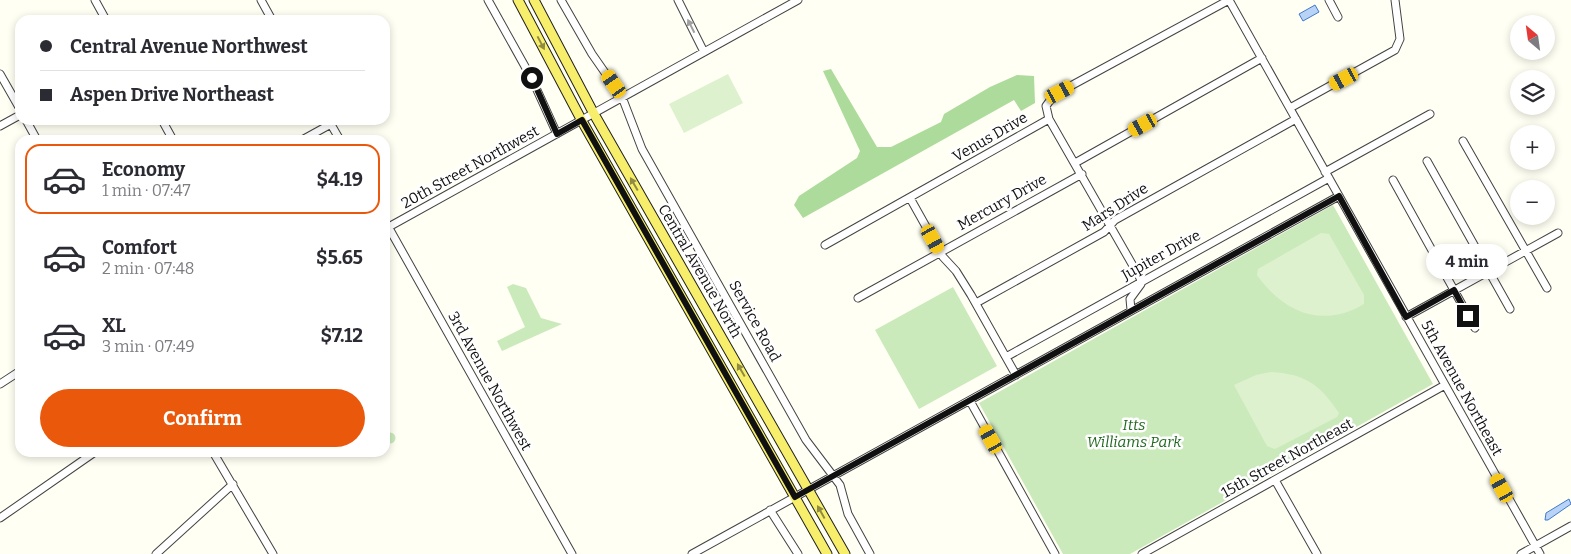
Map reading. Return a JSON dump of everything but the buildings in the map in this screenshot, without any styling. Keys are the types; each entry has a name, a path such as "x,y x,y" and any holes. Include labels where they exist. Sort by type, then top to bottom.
{"main road":[{"name":"Central Avenue North","path":"518,0 582,120 827,554"},
{"name":"Central Avenue North","path":"534,0 594,114 845,554"}],"street":[{"path":"95,0 103,15"},
{"path":"261,0 269,15"},
{"path":"488,0 532,78 557,134"},
{"name":"Service Road","path":"562,0 592,54 622,97 636,136 652,166 806,440 834,476 842,490 848,514 870,554"},
{"path":"678,0 704,52"},
{"name":"20th Street Northwest","path":"390,224 594,114 798,0"},
{"name":"5th Avenue Northeast","path":"1229,0 1540,554"},
{"name":"Venus Drive","path":"825,245 1049,119 1046,106 1054,95 1229,0"},
{"path":"1329,0 1338,17"},
{"path":"1290,108 1395,50 1400,39 1395,0"},
{"path":"1075,162 1262,58"},
{"path":"0,74 15,100"},
{"name":"Jupiter Drive","path":"1006,357 1327,175 1430,114"},
{"path":"0,126 15,118"},
{"path":"1049,119 1142,281 1131,295 1131,310"},
{"name":"Mars Drive","path":"976,303 1104,232 1115,220 1296,119"},
{"path":"310,135 325,125"},
{"path":"1463,141 1547,288"},
{"path":"1427,161 1510,309"},
{"name":"Mercury Drive","path":"858,298 1082,174"},
{"path":"1393,180 1475,328"},
{"path":"692,554 1339,196"},
{"path":"910,198 940,253 956,271 976,303 1016,375"},
{"name":"3rd Avenue Northwest","path":"390,233 572,554"},
{"path":"1406,317 1558,233"},
{"path":"0,384 15,374"},
{"name":"15th Street Northeast","path":"1142,554 1445,386"},
{"path":"970,401 1055,554"},
{"path":"0,518 88,457"},
{"path":"216,457 274,554"},
{"path":"1275,480 1316,554"},
{"path":"156,554 233,484"},
{"path":"770,510 798,554"},
{"path":"1521,554 1571,526"}],"green space":[{"path":"831,69 877,147 891,147 941,122 944,114 990,87 1017,75 1034,76 1035,103 1021,111 1014,100 803,218 794,205 799,196 857,158 860,151 823,71"},
{"path":"728,74 743,103 684,133 669,104"},
{"name":"Itts Williams Park","path":"1333,205 1433,384 1130,554 1063,554 979,403"},
{"path":"1321,233 1329,234 1364,295 1364,304 1334,315 1319,316 1291,307 1267,288 1257,275 1258,269"},
{"path":"513,284 526,288 541,318 562,324 502,351 497,341 525,327 507,287"},
{"path":"953,287 997,366 919,409 875,330"},
{"path":"1271,372 1294,375 1311,383 1332,403 1339,413 1337,417 1275,449 1267,446 1234,385 1256,375"},
{"path":"390,432 395,436 394,442 390,444"}],"water":[{"path":"1315,5 1319,12 1303,21 1299,14"},
{"path":"1569,499 1571,504 1548,520 1545,520 1546,513"}],"route":[{"path":"532,78 557,134 582,120 795,497 1339,196 1406,317 1454,290 1468,316"}]}
